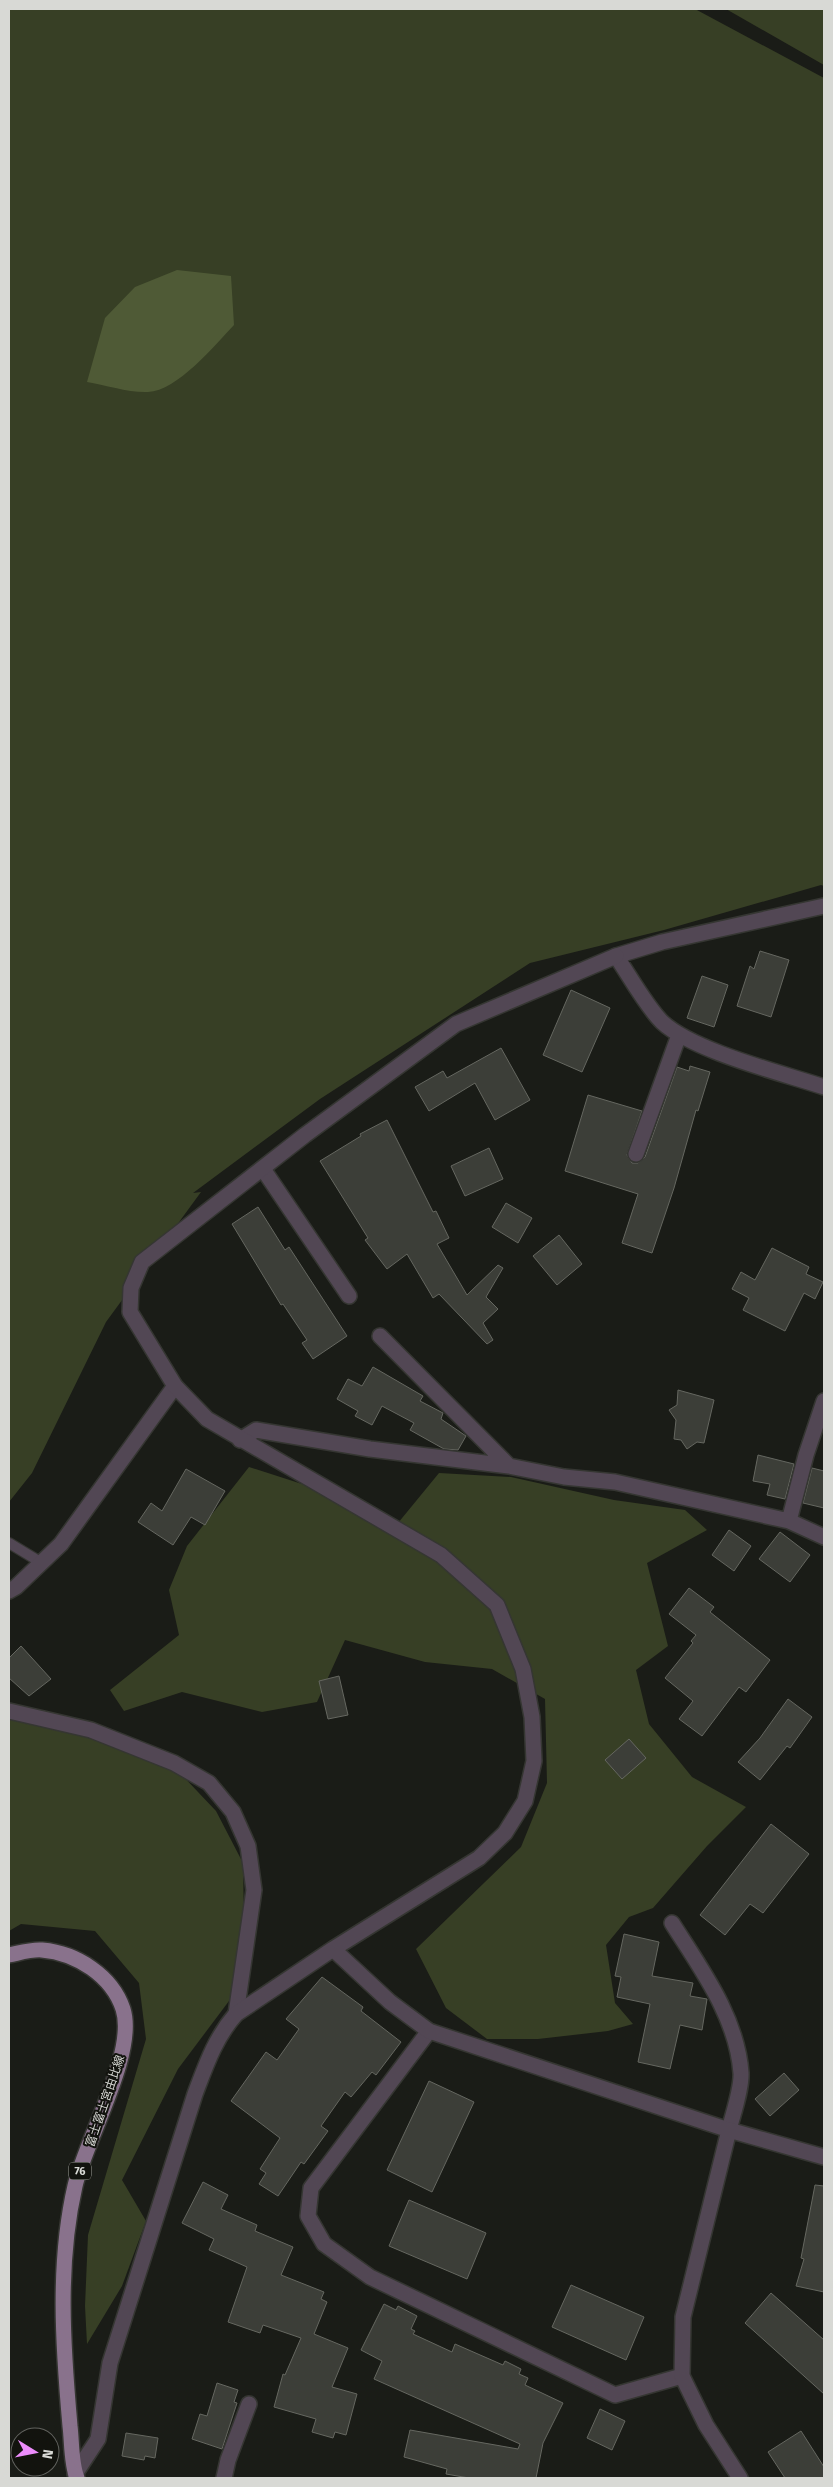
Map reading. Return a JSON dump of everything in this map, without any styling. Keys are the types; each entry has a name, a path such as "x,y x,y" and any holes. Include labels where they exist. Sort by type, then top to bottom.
{"main road":[{"name":"富士富士宮由比線","path":"9,1955 41,1950 75,1958 106,1980 123,2010 124,2041 107,2101 75,2184 64,2250 65,2372 76,2476"}],"street":[{"path":"76,2476 98,2439 110,2363 195,2094 211,2051 224,2028 236,2014 333,1949 479,1858 505,1833 525,1801 534,1760 532,1717 523,1669 497,1605 441,1555 240,1440 207,1419 175,1386 130,1312 131,1288 142,1262 306,1135 456,1024 616,956 662,942 824,906"},
{"path":"616,956 661,1021 678,1034 714,1050 824,1087"},
{"path":"636,1154 678,1034"},
{"path":"263,1169 349,1296"},
{"path":"380,1336 509,1466"},
{"path":"9,1591 61,1544 175,1386"},
{"path":"790,1521 806,1455 824,1401"},
{"path":"240,1440 256,1430 370,1449 509,1466 564,1477 615,1482 790,1521 824,1537"},
{"path":"9,1711 92,1730 174,1763 209,1784 233,1812 248,1846 254,1890 236,2014"},
{"path":"672,1923 722,2003 734,2039 741,2074 683,2317 682,2376 706,2425 740,2478"},
{"path":"333,1949 390,2002 429,2031 729,2130 824,2157"},
{"path":"429,2031 311,2188 308,2216 324,2244 370,2277 615,2395 682,2376"},
{"path":"224,2478 228,2460 249,2404"}],"lane":[{"path":"9,1543 42,1563"}],"shaded area":[{"path":"9,9 695,9 824,78 824,886 821,885 664,930 530,963 320,1099 193,1193 201,1192 106,1322 32,1473 9,1502"},
{"path":"726,9 824,9 824,65"},
{"path":"177,270 231,276 234,325 195,366 171,384 159,390 148,392 133,391 87,382 105,318 135,287"},
{"path":"249,1467 302,1484 398,1523 439,1473 511,1477 614,1500 685,1510 707,1530 647,1563 668,1646 636,1670 649,1724 692,1777 746,1807 707,1846 653,1908 629,1917 606,1945 615,2003 633,2024 608,2031 538,2039 487,2039 446,2008 416,1949 521,1847 547,1783 545,1699 492,1669 425,1662 345,1640 317,1702 262,1712 182,1692 124,1711 110,1690 179,1635 169,1590 187,1546"},
{"path":"9,1715 102,1742 180,1773 216,1811 243,1863 244,1924 232,1997 178,2069 122,2180 146,2221 122,2286 87,2344 85,2306 88,2235 146,2039 139,1983 95,1931 21,1924 9,1931"}],"building":[{"path":"760,951 789,960 771,1017 737,1006 750,966 754,969"},
{"path":"702,976 728,985 714,1027 687,1018"},
{"path":"571,990 610,1008 582,1072 543,1055"},
{"path":"501,1048 530,1100 495,1120 475,1083 429,1111 415,1087 443,1071 447,1078"},
{"path":"690,1066 710,1072 698,1111 696,1110 674,1188 652,1253 622,1243 638,1194 565,1171 588,1095 642,1111 627,1155 632,1163 638,1163 645,1157 677,1067 689,1071"},
{"path":"387,1120 433,1212 436,1211 449,1238 437,1244 467,1295 498,1265 503,1268 486,1297 498,1309 483,1323 493,1340 487,1344 439,1294 433,1298 407,1254 387,1269 365,1240 368,1238 320,1161 361,1136 360,1134"},
{"path":"489,1148 503,1179 465,1196 451,1166"},
{"path":"506,1203 532,1218 518,1243 492,1227"},
{"path":"258,1207 285,1250 289,1247 347,1336 313,1359 302,1343 307,1340 283,1304 281,1305 232,1224"},
{"path":"559,1235 582,1264 557,1285 533,1256"},
{"path":"772,1248 809,1267 806,1274 823,1282 815,1299 804,1293 785,1331 743,1310 749,1298 732,1289 741,1272 755,1280"},
{"path":"373,1367 423,1396 420,1401 443,1413 441,1419 466,1436 458,1450 444,1449 410,1430 414,1423 382,1406 372,1425 355,1416 358,1411 337,1399 348,1379 362,1386"},
{"path":"678,1390 714,1400 704,1443 697,1442 687,1449 681,1440 674,1439 676,1420 669,1410 677,1405"},
{"path":"758,1455 794,1464 785,1499 767,1495 770,1484 753,1481"},
{"path":"812,1468 824,1471 824,1508 803,1503"},
{"path":"186,1469 225,1491 205,1525 191,1517 173,1545 138,1522 151,1503 162,1511"},
{"path":"729,1530 751,1546 734,1571 712,1555"},
{"path":"780,1532 810,1555 790,1582 759,1559"},
{"path":"689,1588 714,1607 710,1612 770,1660 746,1692 739,1687 702,1736 679,1719 693,1701 665,1678 693,1643 691,1641 696,1635 669,1614"},
{"path":"21,1646 51,1679 29,1696 9,1678 9,1658"},
{"path":"339,1676 348,1715 328,1719 319,1681"},
{"path":"788,1699 812,1717 790,1748 787,1746 760,1780 738,1762 760,1738"},
{"path":"629,1739 646,1758 622,1779 605,1760"},
{"path":"771,1824 809,1854 763,1913 750,1904 725,1935 700,1915"},
{"path":"624,1934 659,1942 652,1976 693,1983 690,1996 707,1999 702,2030 680,2025 670,2069 638,2062 650,2004 617,1997 621,1977 615,1976"},
{"path":"322,1977 363,2007 361,2011 401,2042 376,2075 372,2072 351,2097 345,2092 321,2126 328,2131 304,2164 301,2162 278,2196 259,2184 266,2173 260,2169 280,2138 231,2101 266,2052 277,2060 299,2029 286,2019"},
{"path":"784,2073 799,2090 770,2116 755,2099"},
{"path":"429,2081 474,2102 432,2192 387,2170"},
{"path":"203,2182 228,2195 221,2209 257,2225 255,2231 293,2247 281,2275 324,2292 321,2299 327,2302 314,2334 348,2348 332,2387 357,2394 346,2435 335,2432 333,2438 312,2432 316,2419 274,2407 283,2374 285,2375 301,2338 263,2325 260,2333 228,2322 247,2267 209,2250 214,2239 182,2223"},
{"path":"815,2185 824,2186 824,2292 796,2286 804,2259 801,2258"},
{"path":"409,2200 486,2233 467,2279 389,2246"},
{"path":"571,2285 644,2317 626,2360 552,2327"},
{"path":"771,2293 824,2340 824,2394 745,2323"},
{"path":"384,2304 396,2310 398,2306 417,2316 411,2329 415,2331 413,2334 452,2352 455,2344 503,2365 505,2361 521,2369 519,2374 528,2378 525,2385 563,2403 543,2443 536,2478 469,2478 446,2474 447,2469 404,2457 410,2430 518,2449 520,2444 374,2379 382,2361 361,2350"},
{"path":"217,2383 238,2390 234,2402 237,2403 222,2449 192,2439 200,2414 207,2416"},
{"path":"600,2409 625,2421 612,2450 587,2438"},
{"path":"801,2431 824,2467 824,2478 785,2478 768,2452"},
{"path":"126,2433 158,2438 155,2458 145,2456 144,2460 122,2456"}]}
